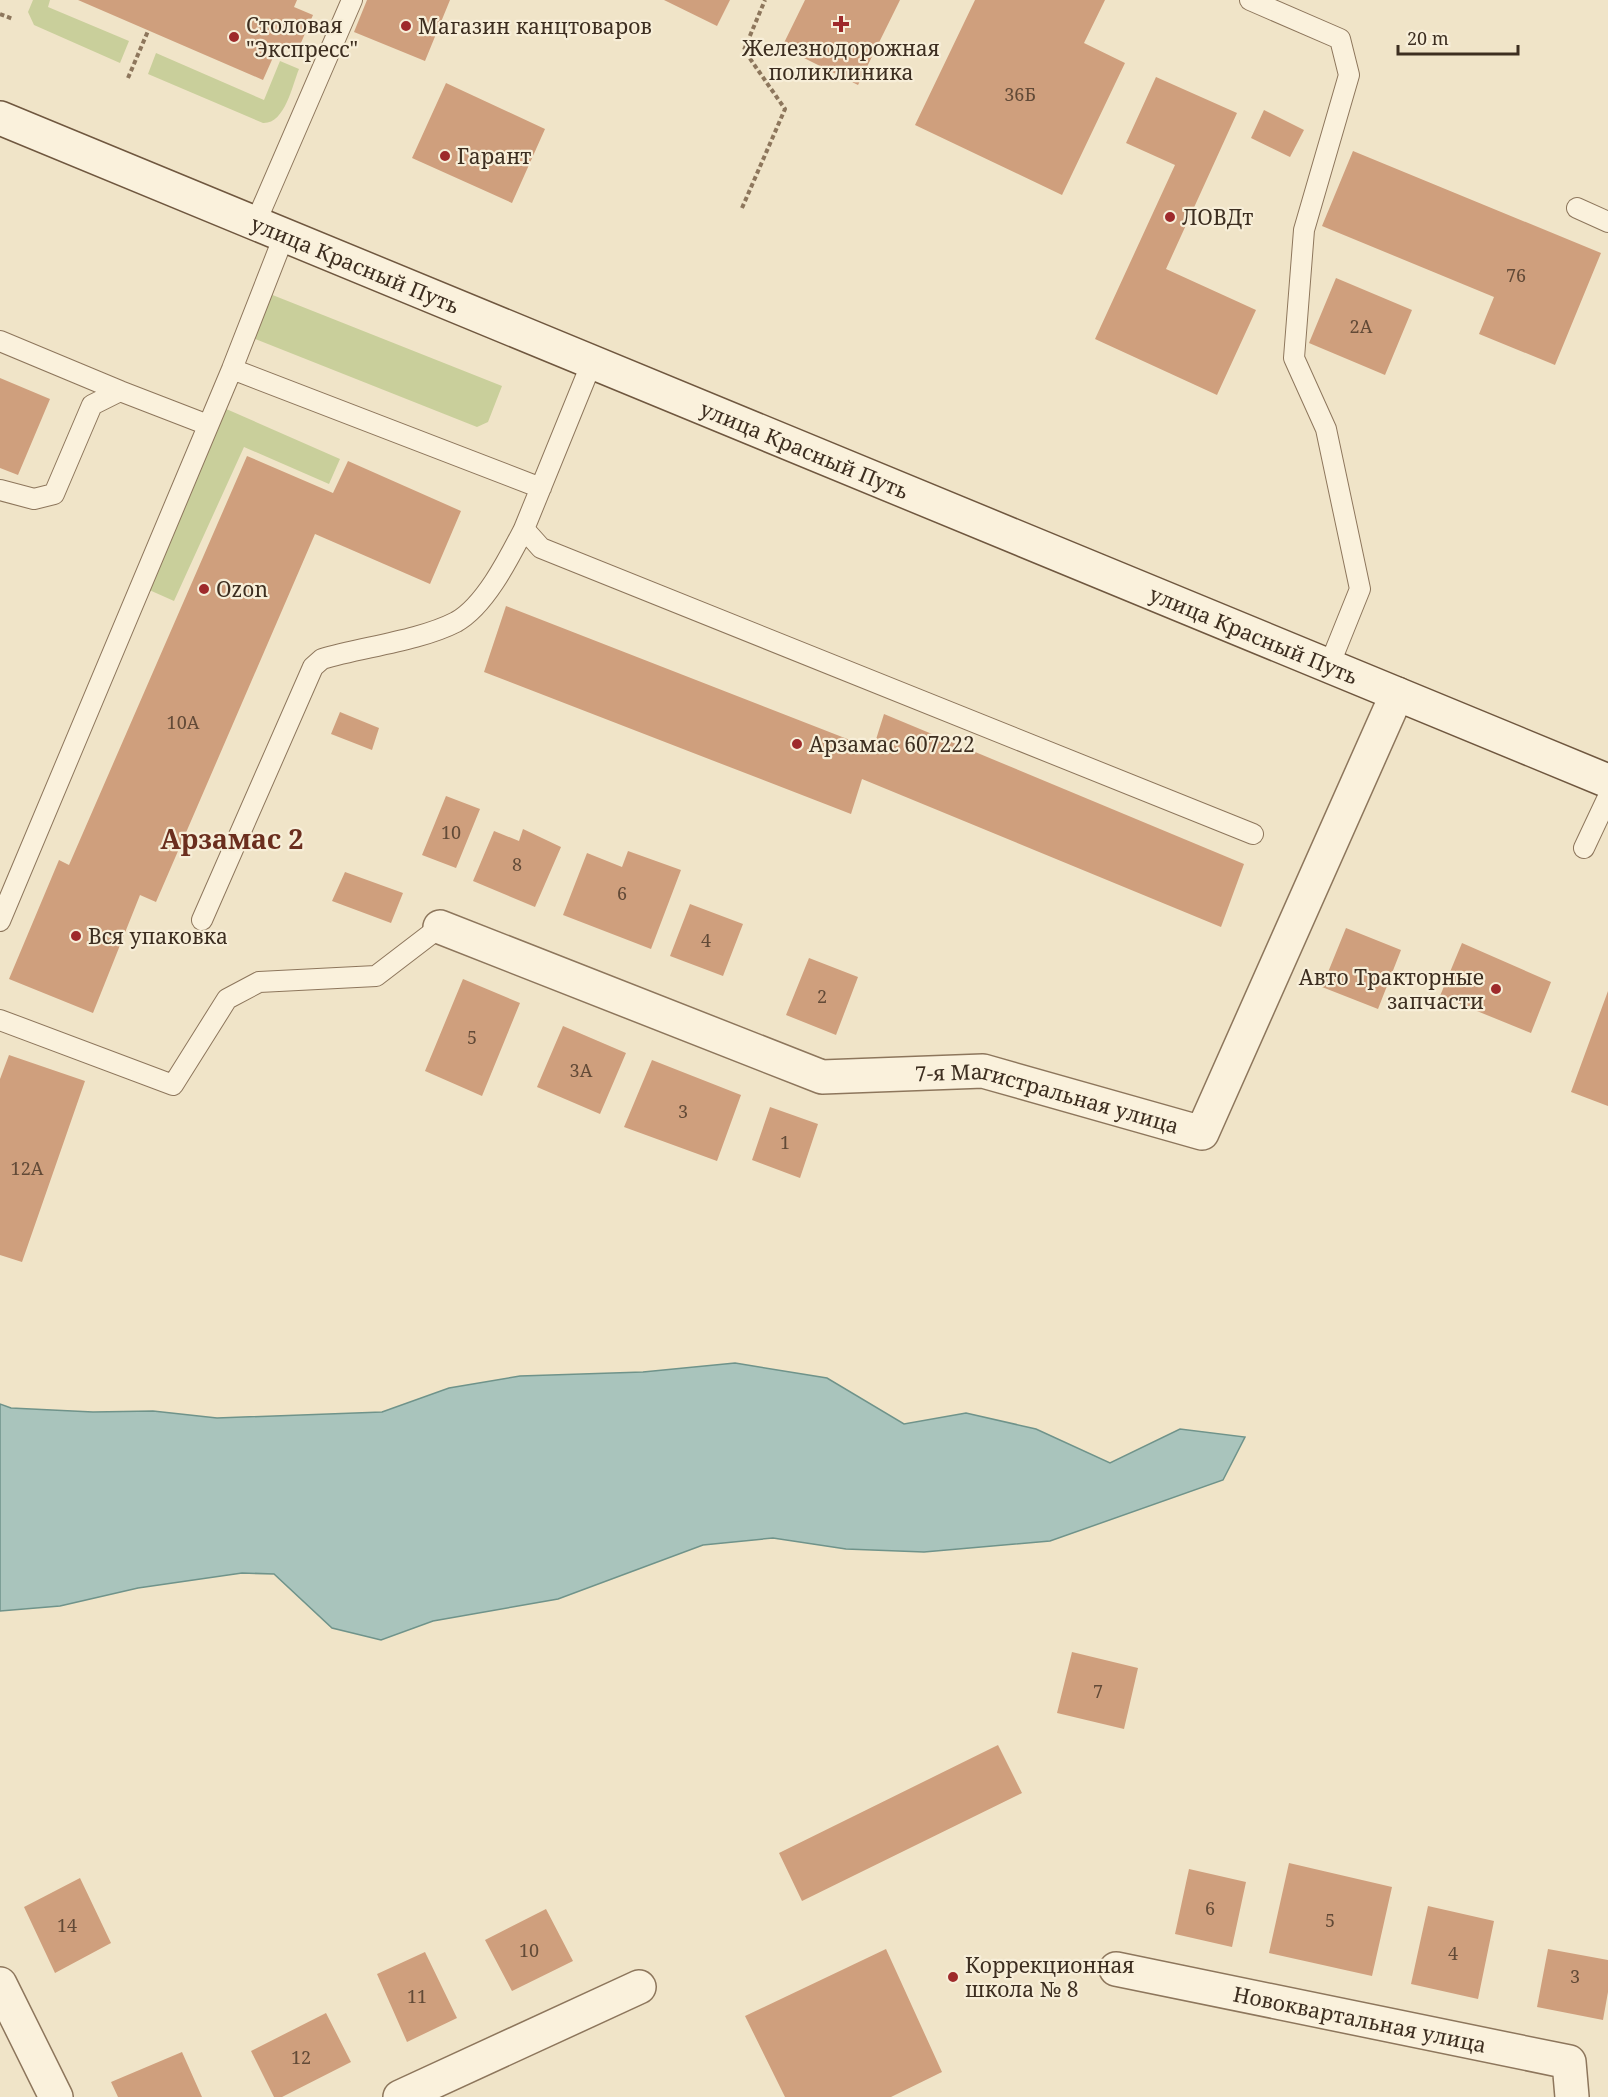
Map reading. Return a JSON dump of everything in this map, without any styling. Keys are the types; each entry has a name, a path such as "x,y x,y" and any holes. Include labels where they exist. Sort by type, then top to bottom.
{"street":[{"name":"улица Красный Путь","path":"0,118 1608,781"},
{"name":"7-я Магистральная улица","path":"440,927 822,1077 982,1071 1202,1133 1397,694"},
{"name":"Новоквартальная улица","path":"1116,1969 1569,2062 1572,2097"},
{"path":"0,1984 56,2097"},
{"path":"400,2097 639,1987"}],"lane":[{"path":"0,921 232,369 269,230 352,0"},
{"path":"1250,0 1340,39 1349,75 1304,230 1294,358 1326,429 1359,589 1329,666"},
{"path":"1577,208 1608,222"},
{"path":"0,341 208,425"},
{"path":"202,920 313,667 322,659 438,629 458,621 501,573 524,529 592,362"},
{"path":"232,369 541,488"},
{"path":"0,490 34,499 54,495 92,405 120,391"},
{"path":"524,529 541,548 1253,834"},
{"path":"1584,848 1608,797"},
{"path":"0,1020 173,1085 227,999 259,982 376,976 440,927"}],"path":[{"path":"742,208 784,109 744,50 765,0"},
{"path":"0,14 13,19"},
{"path":"128,78 148,31"}],"green space":[{"path":"33,0 50,0 48,7 129,41 120,63 34,25 28,12"},
{"path":"156,53 264,100 280,61 299,69 282,111 271,122 263,123 148,74"},
{"path":"270,294 502,386 488,422 477,427 253,338"},
{"path":"224,408 340,459 329,484 244,447 174,601 147,589"}],"water":[{"path":"735,1363 827,1378 904,1424 966,1413 1036,1429 1110,1463 1180,1429 1245,1437 1223,1480 1050,1541 924,1552 846,1549 773,1538 703,1545 558,1599 433,1621 381,1640 332,1628 274,1574 242,1573 138,1588 60,1606 0,1611 0,1404 11,1408 93,1412 153,1411 217,1418 382,1412 449,1388 520,1376 643,1372"}],"building":[{"name":"Столовая \"Экспресс\"","path":"78,0 297,0 294,7 313,15 297,52 279,44 263,80"},
{"path":"367,0 450,0 425,61 354,32"},
{"name":"Железнодорожная поликлиника","path":"664,0 730,0 717,26"},
{"name":"Железнодорожная поликлиника","path":"805,0 900,0 858,85 782,47"},
{"path":"975,0 1105,0 1084,43 1125,63 1062,195 915,125"},
{"name":"ЛОВДт","path":"1156,77 1237,113 1166,269 1256,310 1217,395 1095,339 1175,165 1126,143"},
{"path":"446,83 545,129 512,203 412,158"},
{"path":"1264,110 1304,130 1290,157 1251,138"},
{"path":"1353,151 1601,253 1555,365 1479,334 1494,297 1322,226"},
{"path":"1336,278 1412,310 1385,375 1309,343"},
{"path":"0,378 50,399 18,475 0,468"},
{"path":"247,456 333,493 348,461 461,511 430,584 315,534 156,902 140,895 93,1013 9,979 59,860 69,865"},
{"path":"506,606 873,749 884,714 1244,864 1221,927 862,779 851,814 484,672"},
{"path":"340,712 379,728 372,750 331,734"},
{"path":"446,796 480,809 456,868 422,855"},
{"path":"523,829 561,847 535,907 473,881 494,831 519,841"},
{"path":"628,851 681,870 651,949 563,915 587,853 622,867"},
{"path":"345,872 403,893 391,923 332,901"},
{"path":"690,904 743,924 723,976 670,956"},
{"path":"1346,928 1401,950 1378,1009 1322,987"},
{"name":"Авто Тракторные запчасти","path":"1462,943 1551,982 1531,1033 1440,996"},
{"path":"809,958 858,977 836,1035 786,1015"},
{"path":"463,979 520,1003 482,1096 425,1071"},
{"path":"1608,991 1608,1106 1571,1092"},
{"path":"563,1026 626,1053 600,1114 537,1087"},
{"path":"9,1055 85,1081 22,1262 0,1255 0,1079"},
{"path":"652,1060 741,1095 717,1161 624,1127"},
{"path":"770,1107 818,1124 800,1178 752,1160"},
{"path":"1072,1652 1138,1668 1124,1729 1057,1713"},
{"path":"998,1745 1022,1793 802,1901 779,1853"},
{"path":"1289,1863 1392,1887 1372,1976 1269,1953"},
{"path":"1189,1869 1246,1882 1232,1947 1175,1934"},
{"path":"80,1878 111,1943 55,1973 24,1907"},
{"path":"1428,1906 1494,1921 1478,1999 1411,1984"},
{"path":"546,1909 573,1961 512,1991 485,1940"},
{"path":"886,1949 942,2072 891,2097 785,2097 745,2016"},
{"path":"1548,1949 1608,1960 1608,1992 1603,2020 1537,2007"},
{"path":"425,1952 457,2018 407,2042 377,1974"},
{"path":"326,2013 351,2062 282,2097 274,2097 251,2051"},
{"path":"182,2052 202,2097 118,2097 111,2082"}],"place":[{"name":"Железнодорожная поликлиника","path":"841,24"},
{"name":"Магазин канцтоваров","path":"406,26"},
{"name":"Столовая \"Экспресс\"","path":"234,37"},
{"name":"Гарант","path":"445,156"},
{"name":"ЛОВДт","path":"1170,217"},
{"name":"Ozon","path":"204,589"},
{"name":"Арзамас 607222","path":"797,744"},
{"name":"Вся упаковка","path":"76,936"},
{"name":"Авто Тракторные запчасти","path":"1496,989"},
{"name":"Коррекционная школа № 8","path":"953,1977"}],"district":[{"name":"Арзамас 2","path":"232,838"}]}
